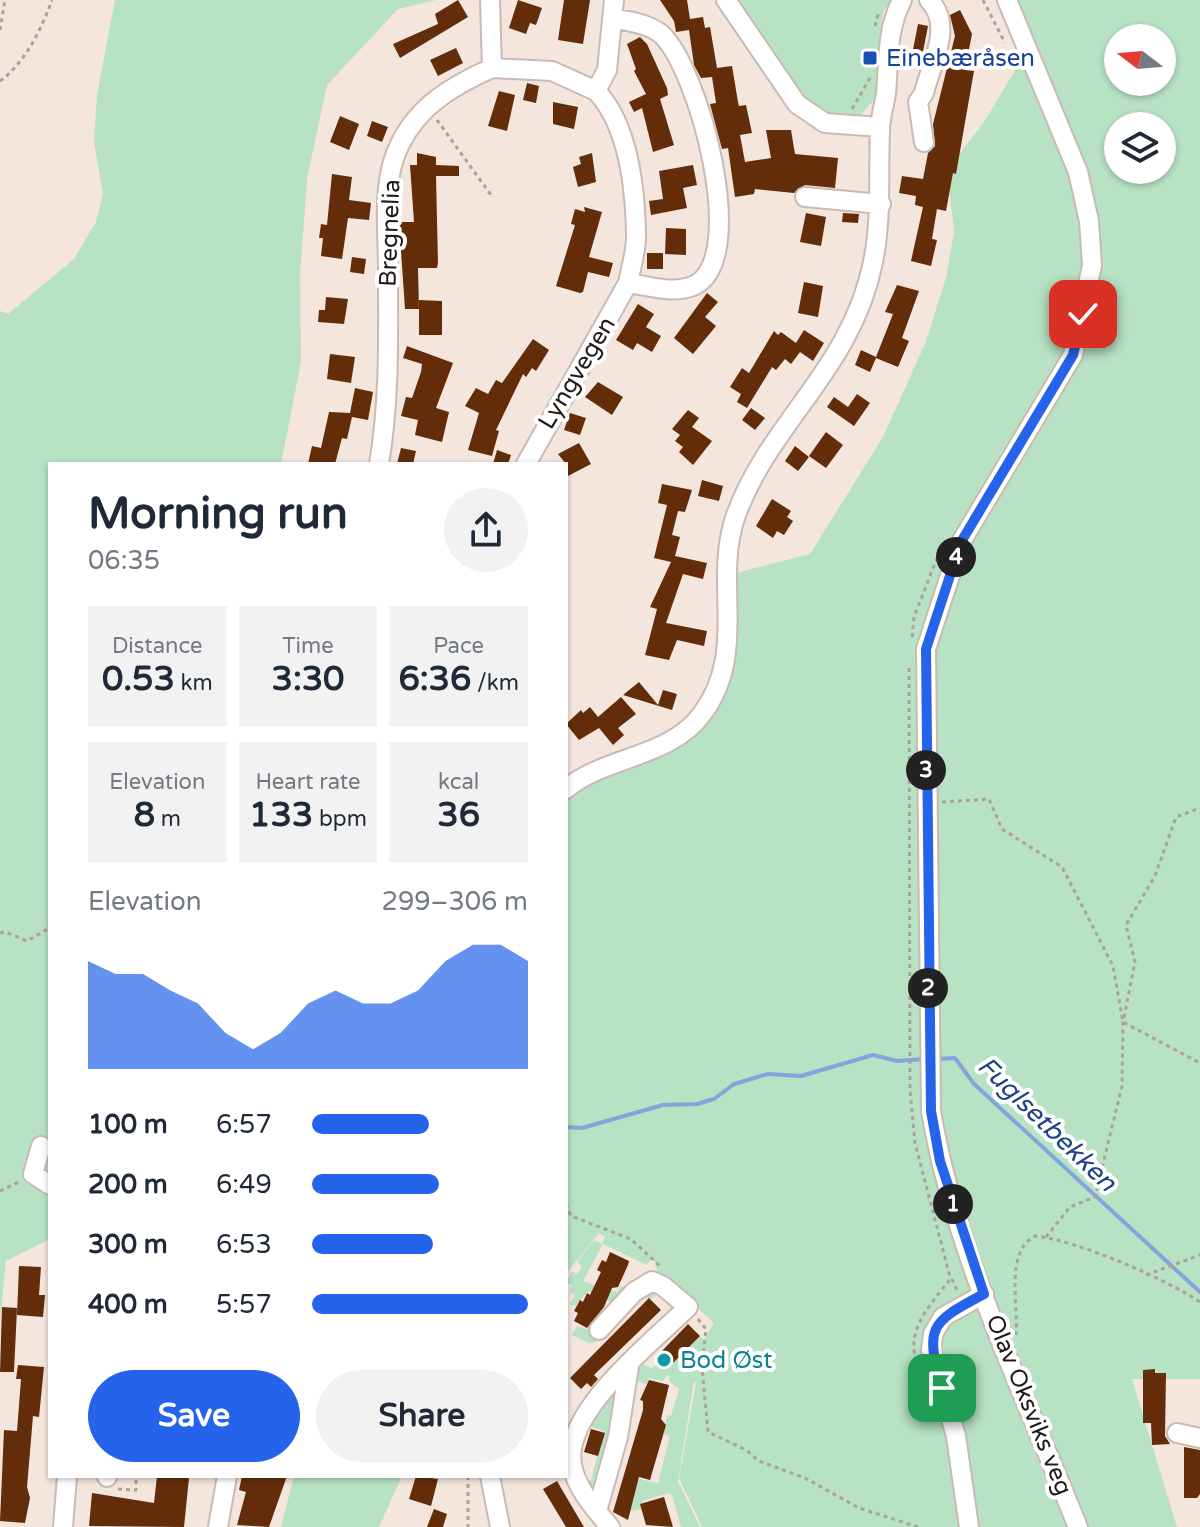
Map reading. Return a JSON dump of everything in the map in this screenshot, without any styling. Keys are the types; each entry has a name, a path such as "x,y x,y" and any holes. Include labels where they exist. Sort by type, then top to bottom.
{"street":[{"path":"490,0 492,68 552,71 596,91 607,70 614,10 661,34 677,58 713,162 720,215 718,249 712,267 697,284 676,291 628,283"},
{"path":"726,0 782,86 814,118 840,126 880,127"},
{"path":"568,788 672,740 701,716 722,680 730,635 727,566 735,518 752,480 842,350 864,299 881,204 880,127 892,18 902,0"},
{"path":"924,142 918,102 924,93 942,26 939,13 929,0"},
{"name":"Olav Oksviks veg","path":"1007,0 1078,172 1089,221 1092,265 1073,355 961,542 940,598 926,649 931,1111 940,1161 984,1294 1078,1527"},
{"name":"Bregnelia","path":"379,462 388,411 388,182 399,145 427,107 461,82 492,68"},
{"name":"Lyngvegen","path":"527,462 628,283 637,236 626,159 606,102 596,91"},
{"path":"885,96 918,102"},
{"path":"805,197 881,204"},
{"path":"41,1146 33,1174 48,1184"},
{"path":"599,1330 644,1283 652,1281 663,1286 688,1307 605,1386 584,1413 571,1446 574,1473 606,1521 618,1527"},
{"path":"969,1527 956,1436 931,1350 933,1334 943,1317 984,1294"},
{"path":"606,1521 629,1366"},
{"path":"1177,1433 1200,1438"},
{"path":"63,1527 67,1478"},
{"path":"218,1527 227,1478"},
{"path":"490,1478 500,1527"}],"path":[{"path":"0,30 5,0"},
{"path":"0,81 19,61 41,26 52,0"},
{"path":"983,0 1009,51"},
{"path":"875,29 883,1"},
{"path":"841,109 851,109 871,75"},
{"path":"427,107 493,198"},
{"path":"911,645 914,617 943,545"},
{"path":"910,659 910,1090 915,1143 949,1273 964,1305"},
{"path":"926,803 989,799 1002,829 1062,867 1113,966 1123,1022"},
{"path":"1046,1237 1070,1207 1095,1197 1122,1086 1123,1022 1135,962 1126,925 1155,876 1176,817 1200,808"},
{"path":"0,933 6,932 27,941 48,929"},
{"path":"1123,1022 1200,1063"},
{"path":"0,1191 33,1174"},
{"path":"568,1209 571,1216 631,1239 661,1263 666,1275 663,1286"},
{"path":"1006,1346 1017,1334 1020,1250 1031,1237 1046,1237 1146,1275 1200,1302"},
{"path":"1146,1275 1200,1255"},
{"path":"688,1307 706,1329 702,1367 708,1432 746,1450 759,1461 805,1478 859,1508 918,1527"},
{"path":"468,1478 468,1527"}],"green space":[{"path":"115,0 436,0 398,9 327,85 307,179 300,276 301,362 281,462 48,462 48,1240 6,1261 0,1320 0,311 8,314 74,259 96,222 103,195 94,140 97,95"},
{"path":"730,0 892,0 883,12 877,97 859,116 841,118 809,105 793,90"},
{"path":"1003,0 1200,0 1200,1379 1132,1379 1177,1527 702,1527 679,1478 694,1381 678,1481 700,1527 681,1527 672,1495 668,1493 642,1501 644,1509 630,1511 639,1479 658,1483 670,1436 664,1434 667,1415 671,1416 679,1389 670,1382 668,1374 663,1381 649,1378 647,1384 632,1380 637,1362 652,1368 663,1361 672,1364 700,1336 704,1340 714,1323 657,1271 654,1260 651,1258 647,1265 603,1244 583,1281 617,1292 621,1286 632,1291 616,1304 588,1291 575,1306 570,1304 575,1295 570,1292 572,1285 568,1284 572,1271 577,1274 582,1266 577,1262 594,1240 602,1244 605,1237 599,1233 568,1272 568,776 697,721 732,630 736,611 736,573 810,554 883,437 925,344 946,278 954,232 947,170 984,122 1025,54"},
{"path":"647,1286 675,1301 675,1311 657,1294 649,1300 645,1295 650,1289 596,1342 589,1343 572,1335 577,1326 591,1331"},
{"path":"618,1382 614,1434 586,1425"},
{"path":"604,1431 613,1435 594,1494 583,1482 591,1480"},
{"path":"293,1478 401,1478 379,1527 281,1527"}],"building":[{"path":"458,0 468,17 400,58 393,44 438,24 435,14"},
{"path":"518,0 542,8 536,25 530,23 526,34 509,28"},
{"path":"564,0 590,0 583,44 558,40"},
{"path":"660,0 687,0 690,19 703,17 705,28 710,27 717,68 732,66 739,106 746,105 752,133 740,135 745,162 771,158 766,130 791,130 795,154 838,158 835,188 805,185 794,193 755,189 754,194 735,197 728,148 722,149 710,104 716,103 712,77 701,78 694,65 689,30 676,32 674,21"},
{"path":"960,10 972,34 965,70 974,71 956,174 953,173 946,211 937,209 932,239 937,240 931,266 911,261 923,207 915,205 916,196 899,193 902,176 923,179 928,153 935,146 933,124 955,36 950,15"},
{"path":"918,24 928,26 921,62 911,60"},
{"path":"640,37 647,44 667,88 668,95 660,99 674,145 653,152 642,108 634,112 629,102 646,94 634,71 636,69 627,44"},
{"path":"456,48 463,63 438,76 430,60"},
{"path":"527,83 539,86 536,103 523,100"},
{"path":"499,91 515,95 507,131 488,126"},
{"path":"553,102 578,107 574,129 553,124"},
{"path":"340,116 359,124 349,150 330,142"},
{"path":"372,121 388,127 382,142 367,136"},
{"path":"417,153 436,157 436,165 459,166 459,176 436,176 437,268 418,268 419,309 405,309 399,222 414,222 410,165 417,165"},
{"path":"592,153 596,182 578,187 573,167 581,164 579,157"},
{"path":"693,165 697,185 683,188 687,208 651,215 649,201 663,199 659,171"},
{"path":"332,174 352,177 349,200 371,203 369,220 348,218 342,259 321,256 323,238 319,238 321,224 327,225"},
{"path":"584,207 602,212 589,257 613,263 609,277 588,272 583,292 580,293 556,286 575,225 571,224 575,209 585,212"},
{"path":"806,213 826,217 821,246 800,242"},
{"path":"843,213 859,214 858,223 842,222"},
{"path":"666,228 686,229 686,255 665,254"},
{"path":"647,253 663,253 663,269 647,269"},
{"path":"352,257 366,259 364,274 350,272"},
{"path":"804,282 823,286 818,317 798,313"},
{"path":"897,285 919,291 902,338 909,341 898,367 876,358 870,372 855,365 861,350 876,357 893,314 885,312"},
{"path":"707,293 718,302 705,317 716,326 693,354 674,338"},
{"path":"326,297 348,299 344,324 318,322 319,310 325,310"},
{"path":"419,300 442,301 442,335 419,335"},
{"path":"638,304 654,314 646,327 661,336 652,352 637,343 633,350 616,340"},
{"path":"804,330 824,343 813,361 800,352 791,364 785,359 776,370 772,367 747,408 737,402 741,394 730,387 742,368 749,373 774,331 778,335 781,332 796,343"},
{"path":"533,339 549,350 536,371 532,368 526,377 523,374 496,430 499,431 492,456 468,450 479,413 465,406 476,388 488,394 496,380 502,383"},
{"path":"407,346 453,363 436,408 449,412 442,442 415,435 418,420 401,416 406,397 412,398 422,364 403,358"},
{"path":"330,354 355,357 351,383 327,379"},
{"path":"598,382 623,397 612,415 585,397"},
{"path":"355,388 373,392 368,420 352,417 347,439 342,438 336,462 308,462 312,446 321,448 329,412 350,413"},
{"path":"857,394 870,403 854,426 827,407 834,397 848,407"},
{"path":"751,408 765,418 755,430 742,420"},
{"path":"688,410 699,418 692,427 712,441 693,465 679,452 683,447 675,441 680,435 672,429"},
{"path":"570,413 586,418 580,435 564,430"},
{"path":"826,432 843,445 826,468 809,456"},
{"path":"579,443 591,464 568,476 568,462 558,454"},
{"path":"795,446 809,457 798,471 785,461"},
{"path":"401,448 416,451 413,462 398,462"},
{"path":"497,450 511,455 509,462 494,462"},
{"path":"702,480 723,486 719,501 698,496"},
{"path":"662,484 692,490 685,512 678,511 672,535 680,537 675,556 707,563 703,579 683,574 666,623 707,631 704,646 677,640 669,660 645,655 657,609 650,607 671,562 654,558 667,505 658,503"},
{"path":"772,499 791,511 787,517 793,521 784,535 777,531 773,538 756,526"},
{"path":"639,682 658,705 663,690 677,694 672,710 623,695"},
{"path":"621,697 636,714 618,728 624,735 613,745 599,728 579,740 568,726 568,722 581,710 583,713 590,707 598,717"},
{"path":"610,1252 629,1261 628,1265 618,1287 612,1288 604,1307 587,1328 574,1321 578,1313 574,1311 587,1293 590,1295 601,1272 597,1270 602,1260 606,1262"},
{"path":"19,1266 41,1267 39,1295 45,1295 43,1317 17,1315"},
{"path":"649,1298 661,1310 594,1375 598,1379 591,1387 587,1383 581,1389 570,1378"},
{"path":"2,1307 17,1308 14,1372 0,1372"},
{"path":"688,1324 700,1336 669,1367 660,1353"},
{"path":"18,1365 44,1367 39,1417 33,1416 27,1487 30,1498 25,1523 0,1521 4,1430 17,1431 21,1379 16,1379"},
{"path":"1155,1369 1155,1373 1166,1373 1165,1436 1170,1444 1152,1445 1151,1423 1143,1423 1143,1370"},
{"path":"649,1380 669,1385 661,1419 666,1425 650,1480 639,1477 628,1520 613,1512 643,1410 643,1401 640,1400"},
{"path":"591,1429 605,1433 598,1456 584,1452"},
{"path":"1184,1447 1200,1450 1200,1494 1197,1498 1184,1498"},
{"path":"157,1478 189,1478 184,1527 89,1526 92,1493 154,1503"},
{"path":"242,1478 286,1478 269,1527 237,1525 246,1492 239,1490"},
{"path":"415,1478 438,1479 431,1506 409,1499"},
{"path":"557,1481 584,1527 566,1527 543,1489"},
{"path":"664,1497 673,1527 646,1525 640,1504"},
{"path":"434,1509 447,1514 443,1527 427,1527"}],"waterway":[{"name":"Fuglsetbekken","path":"568,1127 582,1128 663,1105 697,1104 714,1099 734,1084 768,1074 801,1076 873,1055 897,1061 925,1059"},
{"name":"Fuglsetbekken","path":"937,1059 955,1058 974,1084 1200,1292"}],"place":[{"name":"Einebæråsen","path":"870,58"},
{"name":"Bod Øst","path":"664,1360"}],"route":[{"path":"942,1388 931,1350 933,1334 943,1317 984,1294 940,1161 931,1111 926,649 940,598 961,542 1073,355 1083,314"}]}
